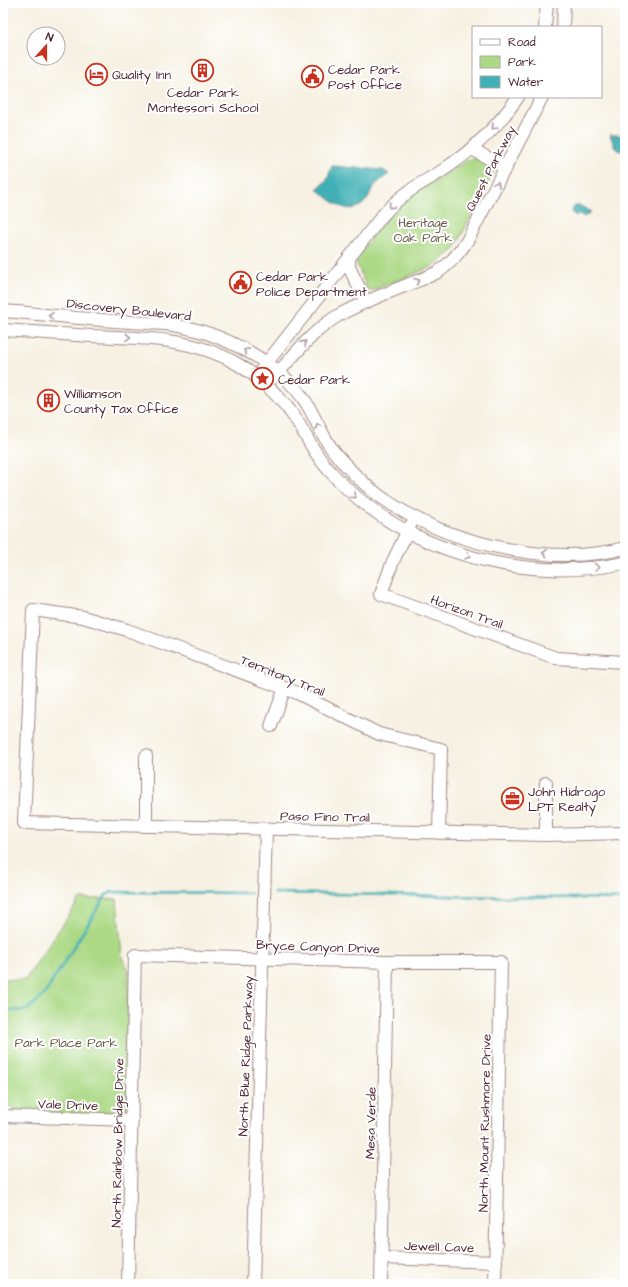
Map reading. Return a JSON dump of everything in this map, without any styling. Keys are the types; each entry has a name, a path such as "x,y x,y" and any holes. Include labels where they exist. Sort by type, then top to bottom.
{"street":[{"path":"545,26 546,3"},
{"path":"563,26 564,3"},
{"name":"Quest Parkway","path":"256,377 382,216 408,192 445,169 472,149 497,124 517,98"},
{"name":"Quest Parkway","path":"266,385 309,338 324,325 366,302 438,272 450,262 467,241 541,98"},
{"path":"472,149 506,168"},
{"path":"349,258 349,267 366,302"},
{"name":"Discovery Boulevard","path":"3,311 183,326 228,341 267,363 278,372 291,385 306,404 329,446 340,459 373,491 393,506 413,517 462,538 525,552 589,554 625,548"},
{"name":"Discovery Boulevard","path":"3,330 89,336 150,338 176,341 220,354 239,364 266,385 282,402 296,421 327,468 356,498 407,532 444,548 476,558 510,565 545,569 578,569 625,563"},
{"name":"Horizon Trail","path":"413,517 393,561 382,594 556,658 625,662"},
{"name":"Territory Trail","path":"24,823 33,610 83,617 127,630 295,692 379,734 440,749 438,833"},
{"path":"272,726 285,688"},
{"path":"146,756 146,826"},
{"path":"546,783 546,835"},
{"name":"Paso Fino Trail","path":"24,823 546,835 625,833"},
{"name":"North Blue Ridge Parkway","path":"253,1284 266,829"},
{"name":"Bryce Canyon Drive","path":"135,956 387,962 501,962"},
{"name":"North Rainbow Bridge Drive","path":"128,1284 135,956"},
{"name":"Mesa Verde","path":"381,1284 387,962"},
{"name":"North Mount Rushmore Drive","path":"495,1284 501,962"},
{"name":"Vale Drive","path":"3,1116 132,1120"},
{"name":"Jewell Cave","path":"382,1258 496,1262"}],"green space":[{"name":"Heritage Oak Park","path":"473,157 493,166 493,173 454,250 431,267 374,290 370,291 367,289 355,259 393,209 411,195"},
{"name":"Park Place Park","path":"80,899 117,899 122,958 129,970 127,1113 124,1115 17,1112 3,1103 3,979 25,980"}],"water":[{"path":"610,135 625,135 625,153 615,148"},
{"path":"332,166 383,170 389,174 371,190 368,199 361,206 348,208 335,203 317,189 327,180"},
{"path":"579,205 591,212 584,217 580,214 576,216 571,212 573,207"}],"waterway":[{"path":"3,1011 27,1010 44,995 106,895 112,892 251,893"},
{"path":"273,893 625,899"}],"place":[{"name":"Cedar Park Montessori School","path":"203,70"},
{"name":"Quality Inn","path":"97,74"},
{"name":"Cedar Park Post Office","path":"312,76"},
{"name":"Cedar Park Police Department","path":"240,283"},
{"name":"Cedar Park","path":"263,379"},
{"name":"Williamson County Tax Office","path":"49,400"},
{"name":"John Hidrogo LPT Realty","path":"512,798"}]}
